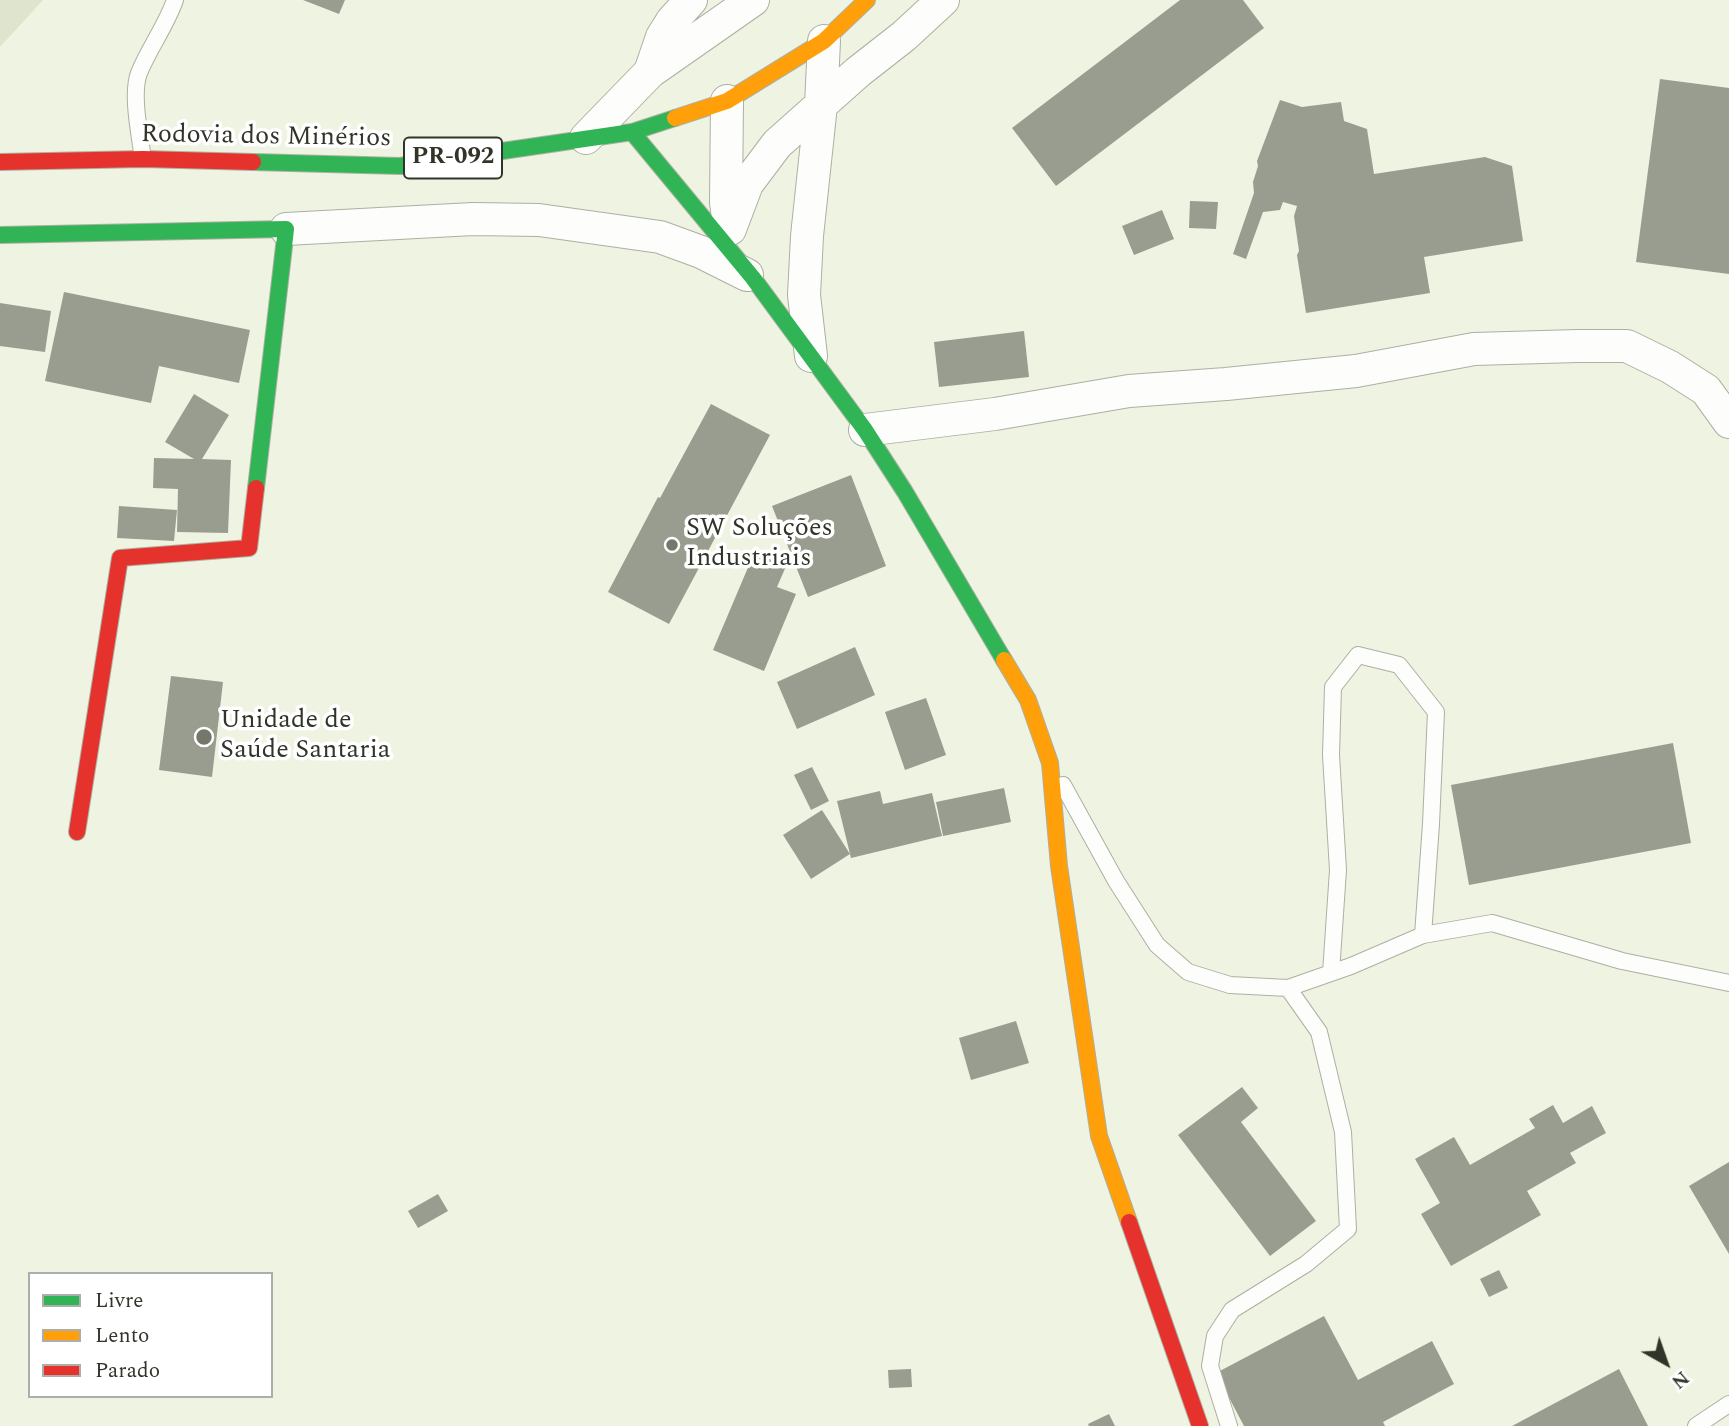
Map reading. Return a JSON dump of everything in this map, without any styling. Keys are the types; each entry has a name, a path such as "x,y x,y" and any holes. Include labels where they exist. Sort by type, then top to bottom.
{"street":[{"path":"650,72 662,37 691,0"},
{"path":"586,138 650,72 753,0"},
{"name":"Rodovia dos Minérios","path":"0,162 144,159 400,166 632,132 727,101 824,41 867,0"},
{"path":"739,254 747,184 777,144 943,0"},
{"path":"811,356 804,295 824,41"},
{"path":"727,101 726,202 739,254"},
{"path":"632,132 739,254 865,430 905,492 1028,700 1050,763 1059,866 1099,1136 1200,1426"},
{"path":"0,235 286,229 473,219 539,220 660,237 701,252 739,254"},
{"path":"76,832 120,558 249,548 286,229"},
{"path":"865,430 995,414 1129,391 1356,371 1474,349 1577,346 1626,346 1670,367 1706,390 1729,422"}],"lane":[{"path":"144,159 136,108 138,75 175,0"},
{"path":"1331,973 1338,870 1331,755 1333,687 1358,655 1399,665 1436,712 1423,935"},
{"path":"1050,763 1116,881 1157,946 1188,972 1230,985 1288,988 1423,935 1492,923 1622,961 1729,983"},
{"path":"1229,1426 1210,1366 1215,1336 1232,1310 1306,1264 1348,1229 1343,1132 1319,1032 1288,988"},
{"path":"1696,1426 1729,1404"}],"green space":[{"path":"0,0 43,0 0,47"}],"building":[{"path":"303,0 345,0 339,14"},
{"path":"1180,0 1243,0 1264,28 1056,186 1012,128"},
{"path":"1660,79 1729,88 1729,274 1636,262"},
{"path":"1280,100 1302,107 1341,102 1344,121 1367,129 1374,174 1485,157 1512,166 1523,241 1424,257 1430,293 1306,313 1297,255 1299,251 1294,216 1297,206 1283,202 1280,210 1263,212 1246,259 1233,254 1254,193 1257,161"},
{"path":"1190,201 1218,202 1216,229 1189,228"},
{"path":"1162,210 1174,239 1134,255 1122,226"},
{"path":"64,292 250,330 239,383 159,366 151,403 45,381"},
{"path":"0,303 51,311 45,352 0,346"},
{"path":"1024,331 1029,377 939,387 934,342"},
{"path":"194,394 229,415 202,459 231,460 228,533 177,532 178,489 153,488 154,458 194,459 165,442"},
{"name":"SW Soluções Industriais","path":"711,404 770,435 669,624 608,592"},
{"path":"851,475 886,566 808,597 772,506"},
{"path":"119,506 177,510 174,541 117,538"},
{"path":"755,551 787,564 777,587 796,594 764,671 713,650"},
{"path":"855,647 875,695 797,729 777,682"},
{"path":"171,676 223,682 212,777 159,770"},
{"path":"926,698 946,755 905,770 885,712"},
{"path":"1673,743 1691,843 1469,885 1451,785"},
{"path":"812,767 829,801 811,810 794,775"},
{"path":"1004,788 1011,822 943,836 936,802"},
{"path":"880,791 883,804 932,793 942,836 851,858 837,801"},
{"path":"822,810 850,854 811,879 783,835"},
{"path":"1016,1021 1029,1063 971,1080 959,1038"},
{"path":"1242,1087 1258,1108 1241,1122 1316,1221 1270,1256 1178,1135"},
{"path":"1553,1105 1563,1123 1592,1106 1606,1133 1570,1153 1576,1163 1527,1191 1541,1215 1451,1266 1421,1214 1440,1203 1415,1159 1454,1137 1470,1165 1535,1128 1529,1119"},
{"path":"1729,1162 1729,1254 1689,1186"},
{"path":"438,1194 448,1211 418,1228 408,1211"},
{"path":"1499,1270 1508,1288 1489,1297 1480,1279"},
{"path":"1324,1316 1358,1380 1432,1341 1454,1384 1383,1422 1385,1426 1244,1426 1216,1373"},
{"path":"911,1369 912,1387 889,1388 888,1370"},
{"path":"1619,1369 1648,1426 1512,1426"},
{"path":"1109,1414 1115,1426 1089,1426 1088,1424"}],"traffic: fast":[{"path":"253,162 400,166 632,132 675,118"},
{"path":"632,132 753,278 865,430 905,492 1004,660"},
{"path":"0,235 286,229 256,488"}],"traffic: slow":[{"path":"675,118 727,101 824,41 867,0"},
{"path":"1004,660 1028,700 1050,763 1059,866 1099,1136 1129,1222"}],"traffic: jam":[{"path":"0,162 143,159 253,162"},
{"path":"77,832 120,558 249,548 256,488"},
{"path":"1129,1222 1200,1426"}],"place":[{"name":"SW Soluções Industriais","path":"672,545"},
{"name":"Unidade de Saúde Santaria","path":"204,737"}]}
